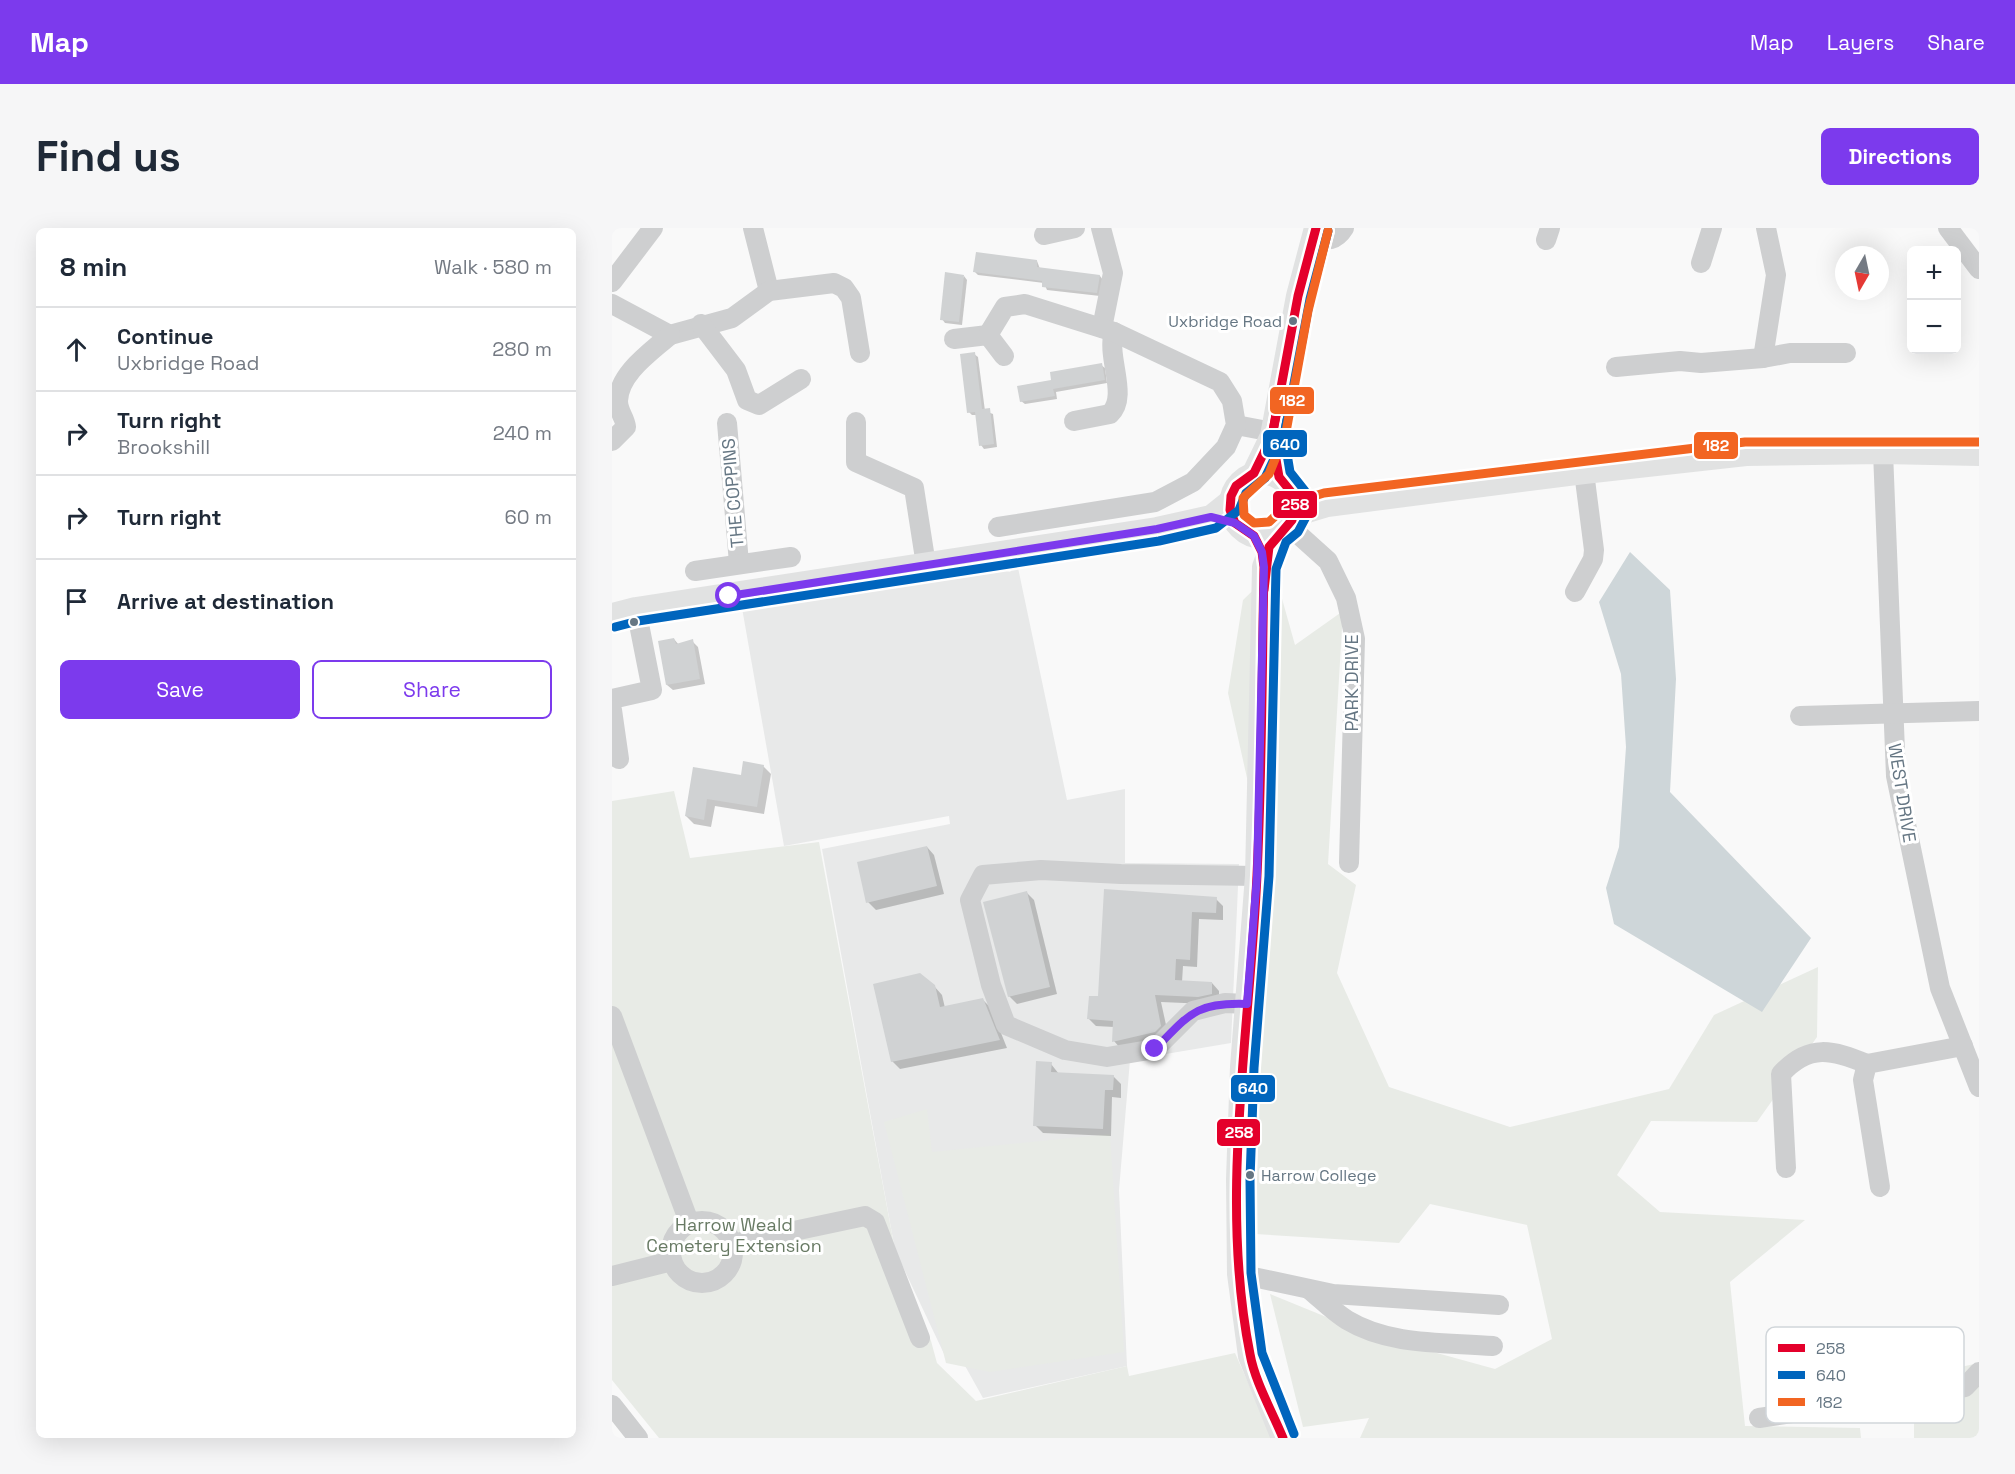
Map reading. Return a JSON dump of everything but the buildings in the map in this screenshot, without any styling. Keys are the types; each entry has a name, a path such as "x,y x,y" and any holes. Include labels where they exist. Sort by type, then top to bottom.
{"main road":[{"path":"1283,1438 1250,1356 1239,1274 1238,1179 1247,1004 1257,876 1264,567 1262,552 1269,513 1273,434 1298,296 1315,233"},
{"path":"1269,513 1236,486 1254,473 1273,434"},
{"path":"612,615 636,609 1157,529 1211,517 1269,513 1584,472 1746,454 1883,452 1979,454"},
{"path":"1254,473 1269,513"}],"street":[{"path":"612,282 653,228"},
{"path":"753,228 769,291"},
{"path":"1044,236 1075,228"},
{"path":"1074,421 1110,414 1116,406 1118,389 1108,330 1113,273 1101,228"},
{"path":"1315,233 1330,240 1339,235 1344,228"},
{"path":"1701,263 1712,228"},
{"path":"1763,358 1776,275 1766,228"},
{"path":"1948,228 1979,269"},
{"path":"612,441 626,427 626,421 619,412 618,397 627,375 670,334 701,324 732,318 769,291 828,283 844,288 851,298 860,353"},
{"path":"612,304 670,334"},
{"path":"988,335 1005,308 1025,304 1108,330 1220,382 1232,401 1236,425 1226,447 1193,482 1155,502 1005,525 1017,551"},
{"path":"701,324 736,370 747,400 759,405 801,379"},
{"path":"954,339 988,335"},
{"path":"988,335 1004,356"},
{"path":"1616,367 1680,361 1701,363 1763,358 1790,353 1846,353"},
{"path":"856,422 856,462 914,488 926,565"},
{"name":"THE COPPINS","path":"727,423 731,564 729,596"},
{"path":"1236,425 1273,434"},
{"name":"WEST DRIVE","path":"1883,452 1896,776 1940,988 1979,1087"},
{"path":"1575,592 1593,559 1594,550 1584,472"},
{"name":"PARK DRIVE","path":"1269,513 1328,561 1346,598 1355,639 1349,863"},
{"name":"THE COPPINS","path":"695,571 791,557"},
{"path":"612,699 652,690 636,609"},
{"path":"612,710 620,759"},
{"path":"1800,716 1979,711"},
{"path":"1247,1004 1225,1003 1193,1011 1155,1049 1107,1057 1065,1050 1006,1025 990,985 970,900 983,875 1041,870 1257,876"},
{"path":"612,1016 689,1222"},
{"path":"1786,1168 1781,1074 1796,1058 1834,1051 1867,1064 1963,1046"},
{"path":"1867,1064 1863,1080 1880,1188"},
{"path":"732,1244 865,1216 875,1222 920,1338"},
{"path":"689,1222 702,1223 724,1230 732,1244 731,1261 720,1279 713,1282 697,1282 686,1276 672,1261 670,1252 673,1241 689,1222"},
{"path":"612,1276 672,1261"},
{"path":"1239,1274 1333,1294 1499,1305"},
{"path":"1308,1288 1345,1319 1391,1338 1493,1346"},
{"path":"1964,1386 1979,1372"},
{"path":"612,1405 638,1438"},
{"path":"1759,1418 1766,1417"}],"shaded area":[{"path":"1630,552 1670,590 1676,679 1670,792 1811,938 1762,1012 1614,924 1606,888 1619,847 1626,747 1621,674 1599,602"},
{"path":"1017,563 1067,800 1125,789 1125,863 1239,864 1231,1043 1130,1060 1119,1190 1127,1366 983,1398 964,1364 946,1358 895,1250 822,849 950,824 949,816 784,846 742,608 993,567 1010,572"}],"green space":[{"path":"1274,570 1295,645 1343,611 1328,864 1356,885 1337,973 1389,1087 1510,1127 1669,1089 1714,1015 1818,967 1817,1037 1757,1122 1651,1121 1617,1175 1660,1212 1805,1220 1730,1282 1745,1426 1860,1428 1861,1438 1360,1438 1369,1418 1303,1427 1270,1294 1368,1334 1495,1369 1552,1339 1527,1225 1430,1204 1399,1243 1255,1234 1266,863 1228,693 1243,600"},
{"name":"Harrow Weald Cemetery Extension","path":"674,791 690,858 819,842 895,1250 931,1341 937,1363 976,1401 1127,1366 1129,1376 1235,1353 1276,1438 659,1438 612,1380 612,801"},
{"path":"927,1109 932,1152 1110,1134 1124,1352 990,1372 946,1363 884,1122"},
{"path":"1979,1363 1979,1438 1914,1438 1914,1423 1964,1423 1964,1366"}],"transit line":[{"name":"258","path":"1283,1438 1252,1365 1241,1295 1237,1236 1239,1115 1259,836 1264,567 1262,552 1254,536 1235,523 1230,510 1231,496 1236,486 1254,473 1272,436 1298,296 1316,228"},
{"name":"640","path":"1294,1434 1262,1353 1251,1273 1250,1179 1254,1068 1269,876 1276,569 1286,542 1298,532 1306,517 1305,491 1290,472 1284,436 1310,299 1328,231"},
{"name":"182","path":"1328,231 1308,311 1286,432 1269,474 1243,498 1244,515 1254,523 1269,522 1288,504 1324,493 1745,442 1979,442"},
{"name":"258","path":"1264,590 1269,547 1292,520 1295,506 1292,493 1279,477 1272,436 1276,416"},
{"name":"640","path":"615,627 638,621 1159,541 1216,528 1239,510 1246,493 1265,478 1283,440 1287,420"}],"place":[{"name":"Uxbridge Road","path":"1293,321"},
{"name":"Harrow College","path":"1250,1175"}],"route":[{"path":"729,596 1157,529 1211,517 1235,523 1254,536 1262,552 1264,567 1257,876 1247,1004 1225,1003 1193,1011 1155,1049"}]}
